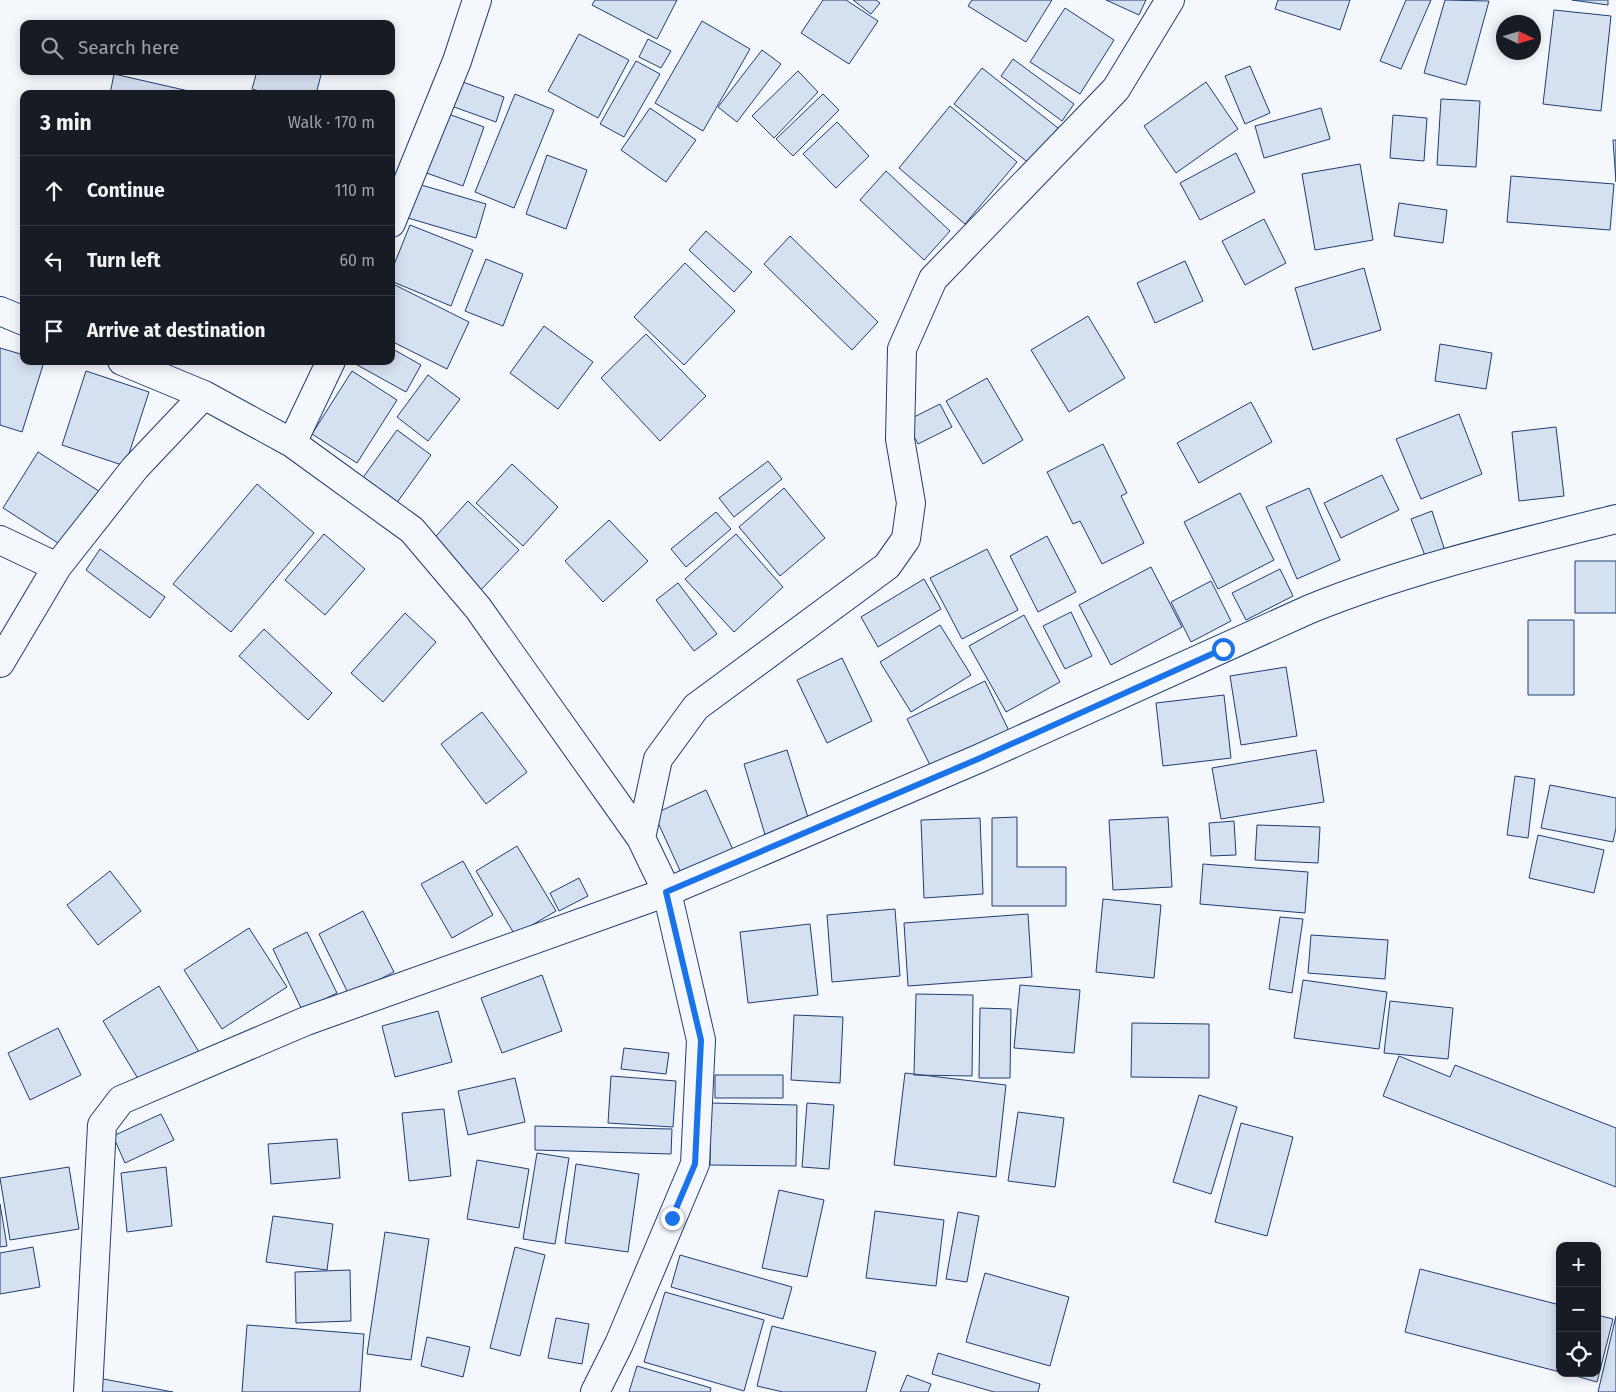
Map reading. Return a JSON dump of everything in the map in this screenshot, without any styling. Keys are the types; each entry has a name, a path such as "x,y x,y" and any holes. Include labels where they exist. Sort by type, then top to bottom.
{"street":[{"path":"395,213 457,61 477,0"},
{"path":"641,838 658,759 696,707 887,566 906,539 912,503 900,439 902,349 933,279 1116,89 1170,0"},
{"path":"0,311 20,319"},
{"path":"132,365 204,395 292,443 412,530 478,608 641,838 666,892 701,1040 695,1164 619,1344 595,1392"},
{"path":"292,443 329,365"},
{"path":"0,663 57,567 136,468 204,395"},
{"path":"88,1392 102,1125 121,1100 306,1021 666,892 969,763 1310,609 1365,587 1467,556 1616,519"},
{"path":"0,540 57,567"}],"building":[{"path":"595,0 677,0 657,39 592,5"},
{"path":"823,0 846,0 878,21 849,64 801,33"},
{"path":"853,0 876,0 880,3 871,14"},
{"path":"972,0 1052,0 1026,42 968,6"},
{"path":"1106,0 1146,0 1139,15"},
{"path":"1278,0 1350,0 1340,30 1275,9"},
{"path":"1406,0 1431,0 1401,69 1380,61"},
{"path":"1445,0 1489,1 1466,85 1424,73"},
{"path":"1572,0 1608,0 1608,5"},
{"path":"1065,8 1114,40 1080,94 1030,62"},
{"path":"1554,10 1611,16 1601,111 1543,104"},
{"path":"702,21 750,49 703,131 655,103"},
{"path":"579,34 629,60 598,118 548,91"},
{"path":"648,39 671,51 661,68 639,57"},
{"path":"762,50 781,64 737,122 718,107"},
{"path":"1013,59 1074,104 1062,121 1001,76"},
{"path":"636,61 660,74 624,137 600,124"},
{"path":"1250,66 1270,113 1245,124 1225,76"},
{"path":"982,68 1058,128 1030,164 954,104"},
{"path":"798,71 818,92 774,138 752,116"},
{"path":"114,75 118,75 184,90 111,90"},
{"path":"256,75 321,75 317,90 252,89"},
{"path":"452,78 504,97 496,122 443,103"},
{"path":"1206,82 1238,129 1176,173 1144,126"},
{"path":"515,94 554,110 514,208 475,192"},
{"path":"823,94 839,110 793,156 776,139"},
{"path":"1441,99 1480,101 1476,167 1437,165"},
{"path":"950,106 1017,162 965,224 899,168"},
{"path":"650,108 696,140 666,182 621,150"},
{"path":"1321,108 1330,139 1264,158 1255,126"},
{"path":"443,112 484,127 463,186 421,171"},
{"path":"1393,115 1427,118 1424,161 1390,158"},
{"path":"837,122 869,156 836,188 803,154"},
{"path":"1613,140 1616,140 1616,182"},
{"path":"1236,153 1255,192 1200,220 1180,183"},
{"path":"547,155 587,170 566,229 526,214"},
{"path":"1360,164 1373,240 1315,250 1302,174"},
{"path":"886,171 950,231 924,260 860,200"},
{"path":"1511,176 1614,184 1610,230 1507,222"},
{"path":"418,184 486,204 476,238 408,218"},
{"path":"1399,203 1447,210 1443,243 1394,236"},
{"path":"1264,219 1286,263 1245,285 1222,241"},
{"path":"410,225 473,250 451,306 395,283 395,262"},
{"path":"706,231 752,272 734,292 689,250"},
{"path":"790,236 878,322 852,350 764,264"},
{"path":"486,259 523,274 503,326 465,311"},
{"path":"1185,261 1203,301 1155,323 1137,283"},
{"path":"685,263 735,311 684,365 634,317"},
{"path":"1364,268 1381,330 1313,350 1295,288"},
{"path":"395,285 469,322 447,369 395,343"},
{"path":"1088,316 1125,378 1069,412 1031,350"},
{"path":"544,326 593,362 558,409 510,373"},
{"path":"646,334 706,396 660,441 601,378"},
{"path":"1440,344 1492,353 1486,389 1435,381"},
{"path":"0,348 20,354 20,365 43,365 22,432 0,425"},
{"path":"395,350 421,365 406,392 357,365 395,365"},
{"path":"86,371 149,392 125,466 62,445"},
{"path":"352,371 397,400 357,463 312,434"},
{"path":"428,375 460,399 428,441 397,417"},
{"path":"987,378 1023,440 983,464 946,401"},
{"path":"1251,402 1272,442 1199,483 1177,443"},
{"path":"940,404 952,427 918,444 906,421"},
{"path":"1459,414 1482,474 1421,499 1396,439"},
{"path":"1556,427 1564,496 1519,501 1512,432"},
{"path":"397,430 431,455 396,504 362,479"},
{"path":"1103,444 1127,493 1121,496 1144,543 1102,564 1080,521 1073,524 1047,472"},
{"path":"38,452 105,495 69,550 3,508"},
{"path":"768,461 782,479 734,517 719,498"},
{"path":"512,464 558,507 523,546 476,503"},
{"path":"1382,475 1399,510 1341,538 1324,503"},
{"path":"257,484 314,533 231,632 173,584"},
{"path":"784,488 825,538 780,576 739,527"},
{"path":"1309,488 1340,560 1297,579 1266,507"},
{"path":"1240,493 1274,560 1218,589 1184,522"},
{"path":"468,501 519,550 477,594 427,546"},
{"path":"1432,511 1446,554 1427,561 1411,519"},
{"path":"716,512 731,529 686,567 671,549"},
{"path":"609,520 648,561 603,602 565,561"},
{"path":"324,534 365,569 325,615 285,580"},
{"path":"736,534 783,587 734,632 685,579"},
{"path":"1047,536 1076,592 1038,612 1010,556"},
{"path":"100,549 165,597 150,618 86,570"},
{"path":"987,549 1018,610 962,639 930,578"},
{"path":"1575,561 1616,561 1616,613 1575,613"},
{"path":"1151,567 1182,627 1111,665 1079,605"},
{"path":"1280,569 1293,596 1246,620 1232,593"},
{"path":"924,579 941,609 878,647 861,617"},
{"path":"1211,581 1231,621 1191,642 1171,602"},
{"path":"678,583 717,634 694,651 656,600"},
{"path":"1071,612 1092,656 1065,669 1043,626"},
{"path":"405,613 436,642 383,702 351,673"},
{"path":"1024,615 1060,682 1006,712 969,646"},
{"path":"1528,620 1574,620 1574,695 1528,695"},
{"path":"940,625 971,675 911,712 880,662"},
{"path":"264,629 332,693 308,720 239,656"},
{"path":"842,658 872,721 827,743 797,680"},
{"path":"1286,667 1297,736 1241,745 1230,676"},
{"path":"985,681 1010,733 933,771 907,719"},
{"path":"1224,695 1231,758 1163,766 1156,703"},
{"path":"482,712 527,772 486,804 441,744"},
{"path":"787,750 810,824 766,838 744,764"},
{"path":"1316,750 1324,802 1221,819 1212,768"},
{"path":"1515,776 1535,779 1528,838 1507,835"},
{"path":"1550,785 1616,798 1616,828 1613,842 1541,828"},
{"path":"706,790 734,852 683,877 654,814"},
{"path":"1017,817 1017,867 1066,867 1066,906 992,906 992,818"},
{"path":"1168,817 1172,887 1113,890 1109,820"},
{"path":"980,818 983,894 924,898 921,820"},
{"path":"1234,821 1236,855 1211,856 1209,823"},
{"path":"1257,825 1320,827 1318,863 1255,860"},
{"path":"1538,835 1604,850 1594,893 1529,878"},
{"path":"517,846 556,911 515,935 476,871"},
{"path":"463,861 493,915 452,938 421,884"},
{"path":"1203,864 1308,872 1305,913 1200,904"},
{"path":"110,871 141,911 98,945 67,905"},
{"path":"579,878 588,896 559,911 550,893"},
{"path":"1103,899 1161,905 1154,978 1096,972"},
{"path":"895,909 900,976 832,982 827,915"},
{"path":"363,911 394,972 349,995 319,934"},
{"path":"1028,914 1032,977 908,986 904,923"},
{"path":"1280,917 1303,919 1292,993 1269,989"},
{"path":"810,924 818,995 748,1003 740,932"},
{"path":"249,928 287,987 222,1029 184,970"},
{"path":"307,932 337,993 302,1010 273,949"},
{"path":"1311,935 1388,940 1385,979 1308,973"},
{"path":"542,975 562,1031 502,1053 481,998"},
{"path":"1303,980 1387,992 1379,1049 1294,1038"},
{"path":"1020,985 1080,990 1074,1053 1014,1048"},
{"path":"159,986 199,1052 143,1087 103,1021"},
{"path":"916,994 973,995 972,1076 914,1075"},
{"path":"1390,1001 1453,1008 1448,1059 1384,1053"},
{"path":"980,1008 1011,1009 1010,1078 979,1078"},
{"path":"438,1011 452,1062 395,1077 382,1026"},
{"path":"794,1015 843,1017 840,1083 791,1080"},
{"path":"1132,1023 1209,1024 1209,1078 1131,1077"},
{"path":"58,1028 81,1075 30,1100 8,1053"},
{"path":"624,1048 669,1053 666,1074 621,1069"},
{"path":"1399,1056 1450,1077 1455,1065 1616,1128 1616,1187 1383,1096"},
{"path":"905,1073 1006,1085 996,1177 894,1165"},
{"path":"715,1075 783,1075 783,1098 715,1098"},
{"path":"611,1076 676,1081 673,1127 608,1123"},
{"path":"515,1078 525,1122 468,1135 458,1091"},
{"path":"1199,1095 1237,1107 1211,1194 1173,1182"},
{"path":"711,1103 797,1105 796,1166 710,1165"},
{"path":"807,1103 834,1105 829,1169 802,1167"},
{"path":"444,1109 451,1176 409,1181 402,1113"},
{"path":"1018,1112 1064,1118 1055,1187 1008,1181"},
{"path":"161,1114 174,1140 125,1163 113,1136"},
{"path":"1241,1123 1293,1137 1267,1236 1215,1222"},
{"path":"535,1126 672,1129 671,1154 535,1150"},
{"path":"337,1139 340,1178 271,1184 268,1144"},
{"path":"537,1153 569,1158 555,1244 523,1239"},
{"path":"477,1160 529,1169 519,1228 467,1219"},
{"path":"576,1164 639,1174 628,1252 565,1243"},
{"path":"69,1167 79,1229 10,1240 0,1178"},
{"path":"166,1167 172,1226 127,1232 121,1173"},
{"path":"779,1190 824,1200 807,1277 762,1268"},
{"path":"0,1204 7,1246 0,1247"},
{"path":"875,1211 944,1220 936,1286 866,1278"},
{"path":"958,1212 979,1216 967,1282 946,1279"},
{"path":"273,1216 333,1224 327,1270 266,1262"},
{"path":"385,1232 429,1239 411,1360 367,1354"},
{"path":"33,1247 40,1287 0,1294 0,1253"},
{"path":"515,1247 545,1255 520,1356 490,1348"},
{"path":"680,1255 792,1287 783,1319 671,1287"},
{"path":"1420,1269 1556,1304 1556,1371 1405,1332"},
{"path":"350,1270 351,1321 296,1323 295,1272"},
{"path":"985,1273 1069,1297 1050,1366 966,1342"},
{"path":"665,1292 764,1320 744,1391 644,1362"},
{"path":"1601,1316 1613,1319 1601,1366"},
{"path":"1616,1316 1616,1392 1598,1392"},
{"path":"556,1318 589,1324 582,1364 548,1358"},
{"path":"247,1325 364,1334 360,1392 242,1392"},
{"path":"772,1326 876,1352 866,1392 783,1392 757,1386"},
{"path":"427,1337 470,1347 463,1377 421,1366"},
{"path":"938,1353 1040,1384 1038,1392 994,1392 932,1374"},
{"path":"637,1366 711,1388 710,1392 629,1392"},
{"path":"907,1375 931,1384 928,1392 900,1392"},
{"path":"1579,1377 1598,1377 1597,1382"},
{"path":"98,1378 173,1392 95,1392"}],"route":[{"path":"672,1218 695,1164 701,1040 666,892 978,759 1223,649"}]}
